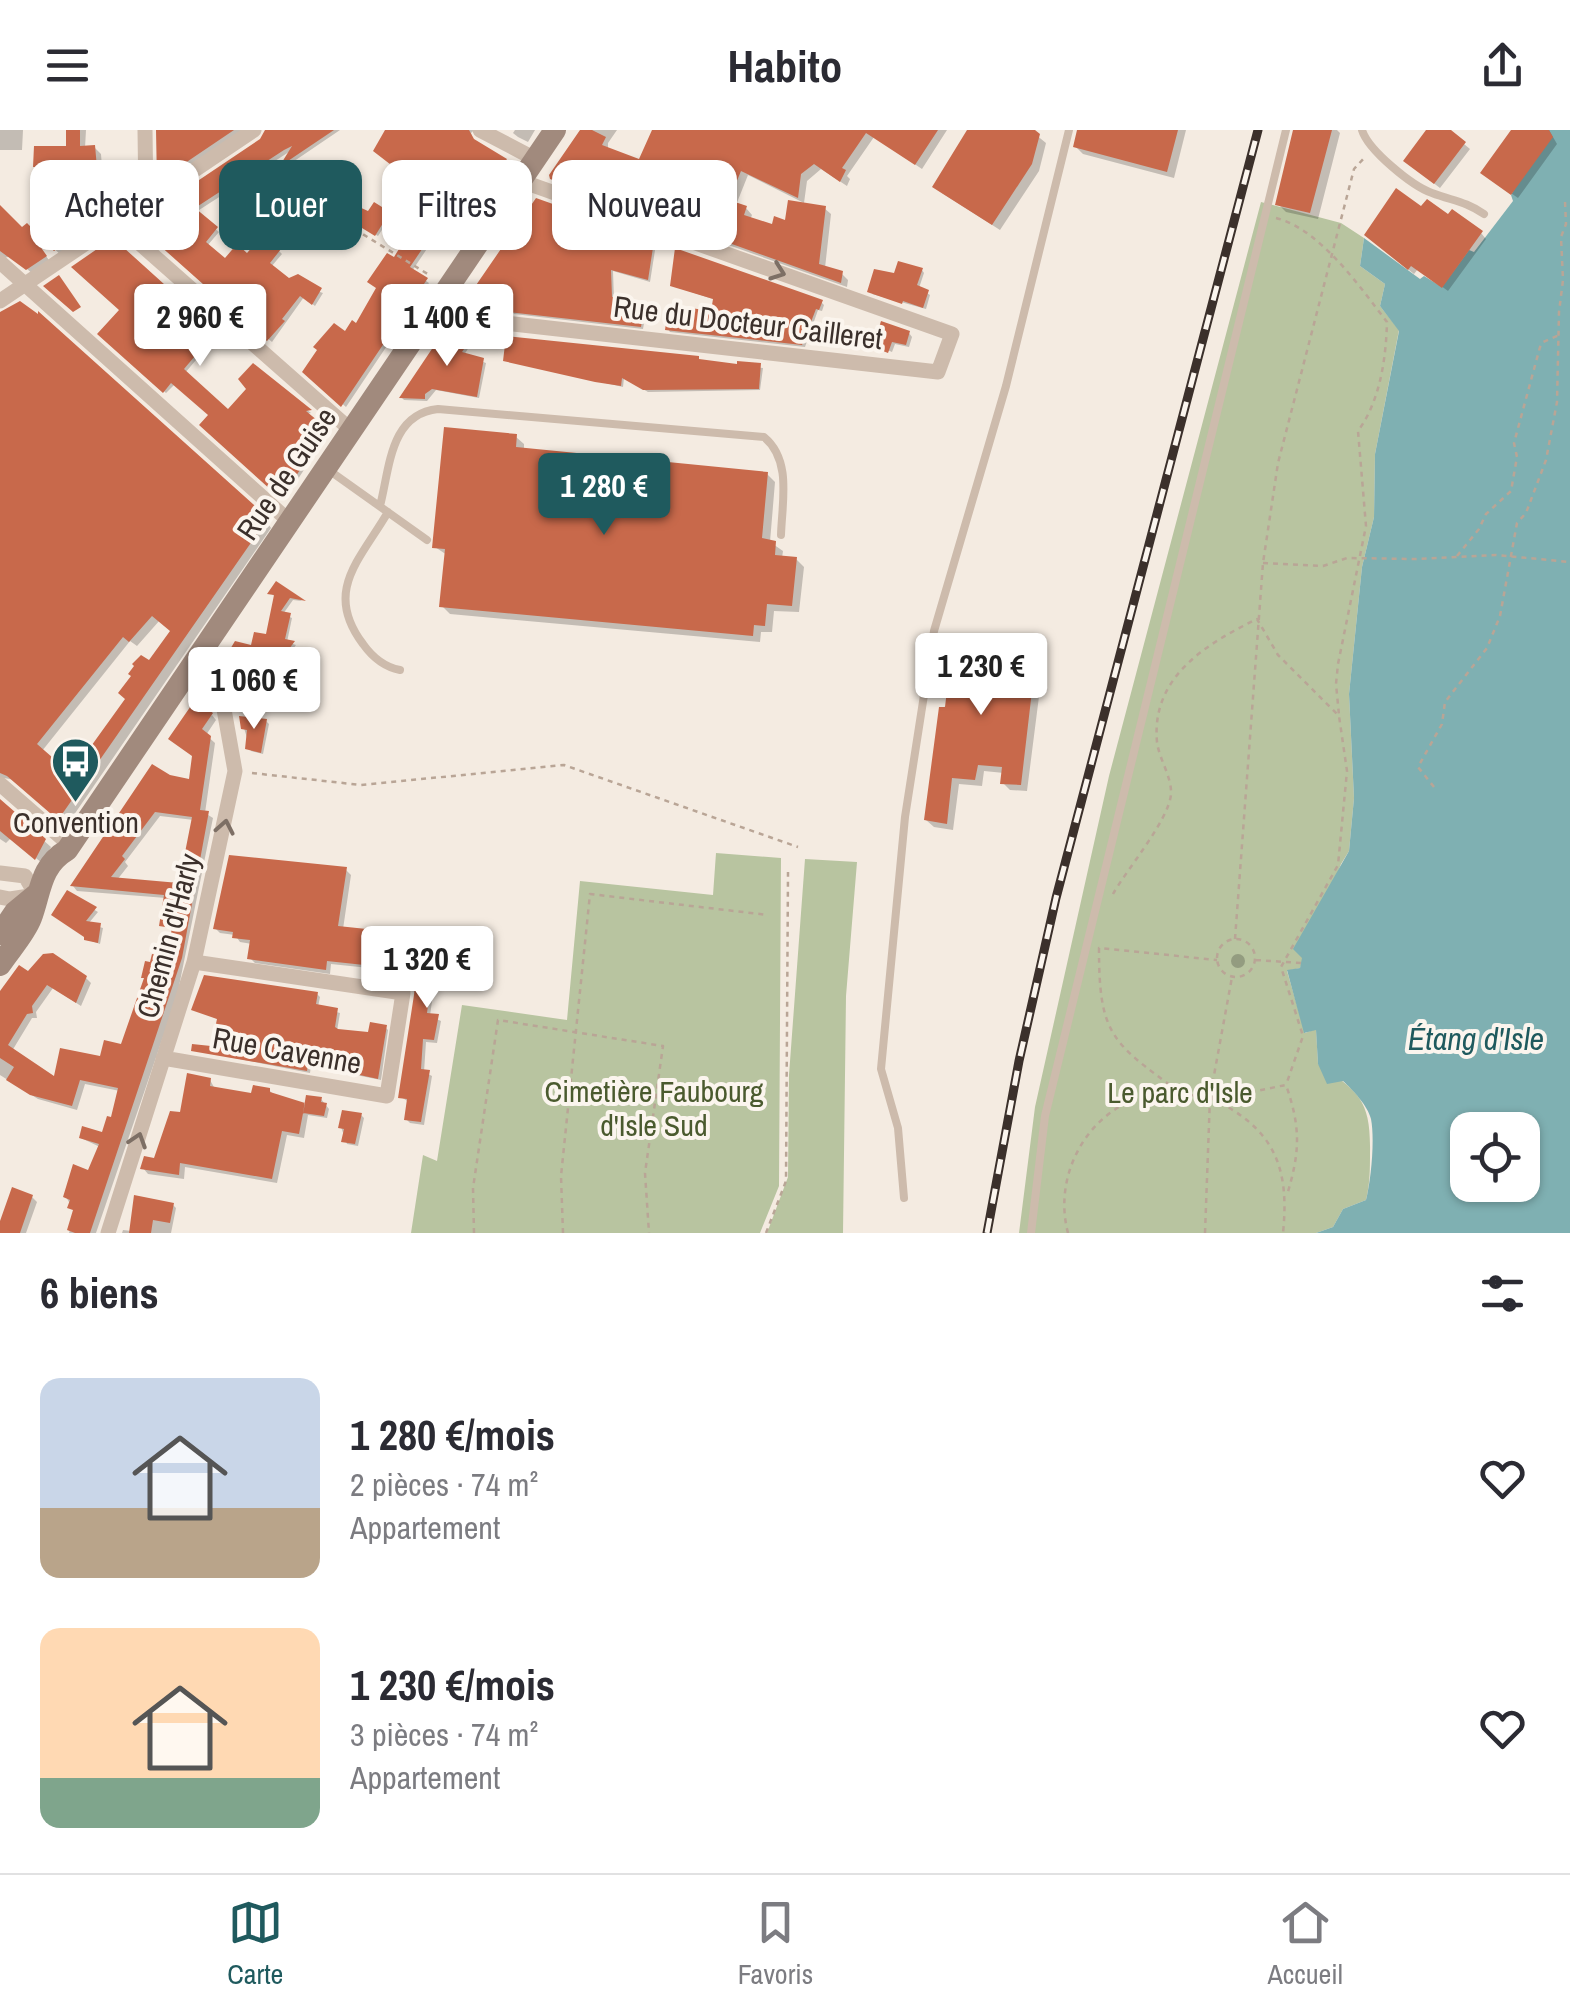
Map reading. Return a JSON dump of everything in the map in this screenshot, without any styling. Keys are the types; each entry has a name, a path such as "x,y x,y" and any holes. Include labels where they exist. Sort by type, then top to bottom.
{"main road":[{"name":"Rue de Guise","path":"532,164 555,130"},
{"name":"Rue de Guise","path":"0,965 31,920 36,894 55,857 69,848 474,250"},
{"name":"Rue de Guise","path":"0,934 15,912 36,894"}],"street":[{"path":"146,130 146,160"},
{"path":"199,167 254,130"},
{"path":"480,130 535,159"},
{"name":"Rue du Docteur Cailleret","path":"434,309 443,316 938,372 952,334 532,185"},
{"path":"0,301 76,250"},
{"path":"147,250 352,431"},
{"path":"0,262 290,522"},
{"name":"Chemin d'Harly","path":"108,1233 194,962 235,771 218,670 201,655"},
{"path":"0,784 69,848"},
{"path":"0,873 26,876 36,894 0,897"},
{"name":"Rue Cavenne","path":"163,1058 387,1096 402,993 194,962"}],"lane":[{"path":"904,1198 898,1128 881,1069 911,780 934,631 1006,386 1069,130"},
{"path":"1030,1233 1045,1116 1286,130"},
{"path":"1362,130 1372,150 1429,192 1463,200 1484,214"},
{"path":"400,670 378,661 366,648 350,626 343,600 346,584 384,509 398,434 421,411 438,409 764,438 774,446 782,464 781,535"},
{"path":"326,468 427,540"}],"path":[{"path":"1235,939 1262,563 1278,464 1354,169 1372,150"},
{"path":"1434,787 1418,767 1442,724 1445,702 1487,648 1500,616 1517,522 1526,513 1552,434 1565,201"},
{"path":"1282,219 1305,231 1333,258 1387,322 1379,383 1368,417 1358,431 1366,526 1336,684 1348,771 1338,865 1281,968 1303,1036 1286,1085 1295,1109 1299,1158 1287,1195 1283,1233"},
{"path":"362,234 434,278 443,274 455,278"},
{"path":"1456,557 1486,514 1510,491 1517,457 1514,443 1540,347 1558,336"},
{"path":"1262,563 1323,566 1361,558 1415,560 1511,555 1570,562"},
{"path":"1257,619 1278,655 1339,716"},
{"path":"1106,906 1128,866 1159,826 1171,794 1157,742 1160,702 1184,664 1219,638 1257,619"},
{"path":"235,771 361,785 564,765 798,848"},
{"path":"766,1233 786,1182 788,872"},
{"path":"563,1233 562,1176 590,894 768,915"},
{"path":"1101,934 1099,1000 1111,1033 1132,1057 1180,1092"},
{"path":"1235,939 1247,943 1254,960 1249,972 1232,977 1222,971 1217,960 1224,944 1235,939"},
{"path":"1099,948 1217,960"},
{"path":"1254,960 1300,964"},
{"path":"1205,1233 1210,1097 1232,977"},
{"path":"474,1233 474,1188 498,1020 663,1046 645,1173 649,1233"},
{"path":"1210,1097 1286,1085"},
{"path":"1068,1233 1064,1216 1066,1178 1081,1142 1107,1114 1142,1097 1180,1092 1210,1097 1239,1112 1263,1134 1280,1163 1287,1195"}],"green space":[{"name":"Le parc d'Isle","path":"1261,202 1341,223 1364,238 1360,266 1385,284 1380,306 1399,330 1375,454 1374,517 1362,567 1349,694 1354,798 1349,851 1300,968 1287,971 1305,1033 1316,1029 1318,1064 1344,1082 1365,1109 1370,1135 1366,1200 1343,1209 1333,1227 1316,1233 1019,1233 1035,1107 1109,776"},
{"name":"Cimetière Faubourg d'Isle Sud","path":"716,853 781,858 779,1186 760,1233 411,1233 423,1155 437,1161 462,1005 567,1020 580,881 713,895"},
{"path":"805,859 857,862 846,996 843,1233 767,1233 788,1177 789,1075"}],"water":[{"name":"Étang d'Isle","path":"1549,130 1570,130 1570,1233 1316,1233 1333,1227 1343,1209 1366,1200 1371,1171 1371,1119 1363,1103 1343,1081 1327,1084 1318,1064 1316,1030 1304,1033 1287,970 1300,968 1302,958 1293,949 1349,851 1354,798 1349,694 1362,567 1374,517 1375,454 1399,331 1380,306 1385,284 1360,266 1364,238 1420,279 1424,276 1442,287 1513,201 1511,195"}],"building":[{"path":"66,130 80,130 80,146 95,145 96,160 33,160 34,146 66,146"},
{"path":"156,130 234,130 190,160 157,160"},
{"path":"265,130 334,130 289,160 283,160 292,146 269,160 229,160 260,139"},
{"path":"385,130 469,130 474,139 507,159 385,160 373,151"},
{"path":"580,130 592,130 606,137 602,145 639,159 652,130 938,130 915,165 866,133 842,168 846,170 840,182 814,164 801,174 798,198 741,171 737,181 737,160 559,160"},
{"path":"967,130 1035,130 1040,134 1032,164 992,225 932,187"},
{"path":"1077,130 1178,130 1167,172 1073,147"},
{"path":"1293,130 1332,130 1310,213 1275,205"},
{"path":"1426,130 1451,130 1466,142 1434,184 1403,161"},
{"path":"1511,130 1549,130 1553,137 1511,195 1480,173"},
{"path":"219,167 219,192 199,205 199,180"},
{"path":"1396,188 1421,206 1427,199 1448,214 1452,209 1483,231 1442,288 1411,266 1408,270 1364,235"},
{"path":"536,198 552,204 552,250 653,250 648,280 611,270 612,297 645,302 641,327 508,312 510,302 492,294 482,309 461,307 500,250 532,250 532,204"},
{"path":"788,200 826,206 819,264 843,271 841,283 737,246 737,203 747,206 744,215 772,224 774,216 785,220"},
{"path":"374,202 382,207 382,225 375,236 362,228 362,208 368,211"},
{"path":"0,205 22,227 27,223 30,250 43,250 47,256 26,270 0,251"},
{"path":"199,211 218,227 206,242 225,258 232,250 280,250 270,263 289,278 298,274 322,288 312,305 300,296 267,341 165,250 199,250"},
{"path":"96,250 126,250 216,331 184,369 228,409 246,389 238,379 253,363 312,410 306,411 324,426 324,433 281,499 199,425 208,415 171,383 163,393 97,334 119,310 71,267"},
{"path":"398,250 421,250 410,267 428,278 341,407 302,372 317,350 313,347 334,323 345,331 352,320 356,323 376,288 367,282 387,253 394,257"},
{"path":"675,250 681,250 823,300 802,345 665,330 667,316 682,318 684,307 711,311 713,299 670,286"},
{"path":"898,261 923,268 917,285 929,290 923,308 867,292 874,269 894,273"},
{"path":"59,275 81,307 73,312 43,286"},
{"path":"20,301 38,311 264,514 266,521 58,820 0,773 0,312","holes":["152,616 170,631 149,660 141,655 132,664 128,674 131,676 118,693 125,699 68,771 37,744 123,637 129,642"]},
{"path":"881,321 910,331 906,345 892,342 888,353 873,347"},
{"path":"444,331 466,331 470,340 462,352 484,358 477,397 432,389 425,399 399,398"},
{"path":"506,336 699,356 737,364 761,363 759,389 643,390 622,378 621,386 595,382 503,361"},
{"path":"444,427 517,434 516,447 768,472 762,538 776,541 775,555 797,557 792,606 767,604 765,626 754,625 753,636 439,607 445,549 432,548"},
{"path":"276,581 306,601 290,598 281,611 291,613 285,639 295,641 271,673 234,665 235,658 226,656 235,641 251,645 254,632 266,634 274,595 267,594"},
{"path":"953,638 1037,648 1021,785 1000,784 1002,767 978,765 975,780 952,778 947,824 924,820"},
{"path":"195,700 213,713 202,729 211,736 200,810 209,811 182,958 90,1233 75,1233 67,1230 73,1210 67,1208 70,1200 63,1197 73,1164 88,1170 99,1144 79,1138 82,1126 102,1132 107,1116 111,1117 118,1088 80,1080 72,1106 30,1095 6,1080 14,1067 0,1058 0,991 19,965 28,971 43,954 53,953 87,976 76,1003 47,985 32,1006 33,1013 27,1014 8,1045 54,1076 60,1048 100,1056 104,1040 121,1044 144,978 145,961 150,962 152,954 166,957 172,928 159,926 164,895 70,886 152,764 170,775 189,779 192,756 168,739","holes":["155,812 192,817 179,883 111,877"]},
{"path":"239,716 267,719 261,753 245,749 247,730 241,729"},
{"path":"0,799 46,839 35,860 0,831"},
{"path":"229,855 347,867 338,926 376,930 375,937 383,938 386,946 383,967 327,961 326,970 247,959 250,940 232,938 233,932 213,929"},
{"path":"67,890 97,907 86,921 101,923 98,943 84,940 51,915"},
{"path":"420,927 463,932 456,986 431,983 427,1013 439,1014 434,1040 423,1039 421,1069 430,1070 421,1122 404,1120 407,1099 398,1098"},
{"path":"204,975 318,992 316,1004 338,1008 338,1029 368,1032 370,1022 387,1025 378,1079 346,1072 349,1053 311,1048 307,1071 191,1051 192,1044 211,1046 217,1019 191,1010"},
{"path":"187,1073 211,1078 210,1086 251,1093 253,1085 270,1088 270,1092 305,1103 299,1134 282,1131 272,1179 180,1163 179,1175 140,1169 144,1156 154,1158 170,1111 180,1112"},
{"path":"306,1095 322,1097 321,1102 327,1103 324,1116 303,1113"},
{"path":"342,1110 362,1113 355,1144 341,1142 344,1129 338,1128"},
{"path":"12,1187 33,1195 20,1233 0,1233 0,1221"},
{"path":"134,1195 174,1203 170,1223 153,1220 151,1233 129,1233"}],"railway":[{"path":"987,1233 1019,1061 1056,898 1258,130"}],"place":[{"name":"Convention","path":"76,804"}]}
